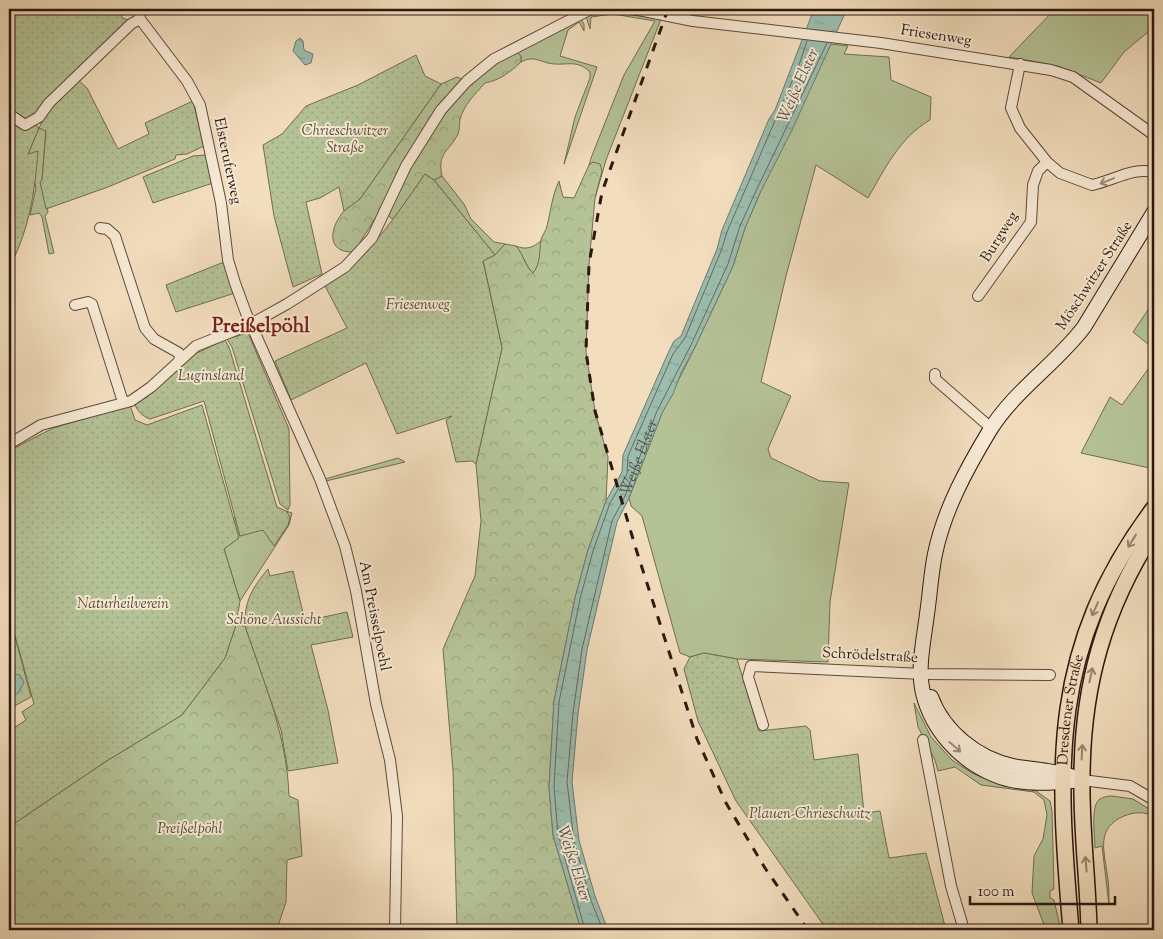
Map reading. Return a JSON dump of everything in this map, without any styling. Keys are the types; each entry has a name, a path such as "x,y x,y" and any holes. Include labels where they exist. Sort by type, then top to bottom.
{"main road":[{"name":"Möschwitzer Straße","path":"1082,780 1062,778 1032,782 996,776 960,752 941,736 931,716 923,692 922,674 922,658 935,554 951,501 991,428 1021,391 1066,348 1084,327 1154,212"},
{"name":"Dresdener Straße","path":"1071,930 1062,778 1068,696 1082,644 1112,575 1154,508"},
{"path":"1089,930 1082,780 1084,724 1088,688 1096,654 1116,601 1140,553 1154,531"}],"street":[{"path":"9,444 41,425 131,401 176,366 196,346 250,324 326,281 346,266 372,238 406,166 441,110 467,81 494,59 591,9"},
{"name":"Friesenweg","path":"634,9 693,21 790,34 849,39 1020,64 1073,78 1154,135"},
{"name":"Elsteruferweg","path":"9,114 25,125 39,117 49,102 139,14 191,86 200,105 221,203 228,260 250,324"},
{"path":"1020,64 1011,108 1020,128 1047,162 1060,173 1092,185 1124,174 1154,172"},
{"name":"Burgweg","path":"978,296 1031,222 1033,185 1038,172 1047,162"},
{"path":"100,228 107,229 115,236 145,328 154,339 179,352 180,358 176,366"},
{"path":"75,304 88,302 92,304 123,402"},
{"name":"Am Preisselpoehl","path":"250,324 320,479 345,546 356,591 376,704 390,760 397,816 394,899 395,930"},
{"path":"935,374 935,379 991,428"},
{"name":"Schrödelstraße","path":"763,724 748,677 751,666 922,674 1050,675"},
{"path":"923,740 950,886 964,930"},
{"path":"1082,780 1130,786 1154,800"}],"green space":[{"path":"9,9 122,9 122,18 131,21 49,101 29,119 22,120 9,111"},
{"path":"1055,9 1154,9 1154,27 1124,52 1101,83 1058,66 1009,57"},
{"path":"610,12 661,19 606,160 595,198 602,171 593,162 589,165 591,158 624,75 655,21 613,14 591,17 590,29 586,16"},
{"path":"581,19 584,24 584,31 579,22 568,30 560,56 597,67 564,164 575,117 590,78 590,72 580,65 554,64 531,59 521,62 521,56 507,55"},
{"path":"831,44 848,46 844,54 889,57 891,80 931,97 930,120 919,127 901,145 868,198 816,165 786,276 761,382 791,396 768,449 771,458 820,481 849,483 830,602 828,662 737,659 704,653 690,657 680,653 642,516 631,506 629,498 662,413 733,266 745,228 760,193"},
{"path":"517,53 521,56 521,62 504,75 485,83 464,109 460,119 458,134 442,157 442,176 434,180 425,174 393,220 387,214 376,217 354,252 339,248 335,244 333,232 339,218 346,209 360,199 441,84 457,77 471,83 507,55"},
{"name":"Chrieschwitzer Straße","path":"416,55 425,76 441,84 360,199 344,211 339,187 320,198 306,202 322,274 293,287 274,216 263,145 282,134 306,106 358,85"},
{"path":"77,79 87,88 118,149 149,134 145,123 193,101 204,146 187,154 176,155 175,159 108,187 46,209 40,182 42,180 46,131 39,128 50,105"},
{"path":"9,118 34,123 39,128 28,154 38,151 30,211 22,240 9,268"},
{"path":"39,128 46,130 42,180 48,212 45,216 54,253 49,254 42,217 39,213 30,215 36,188 28,154"},
{"path":"206,155 213,183 153,203 143,177 193,156"},
{"path":"593,162 600,164 602,171 595,198 589,264 586,352 595,411 608,457 606,501 588,550 575,598 554,701 549,787 553,835 581,930 457,930 453,771 443,649 475,576 481,521 476,464 502,348 483,260 495,255 505,244 516,246 533,273 539,261 541,240 559,181 563,197 574,198 589,165"},
{"name":"Friesenweg","path":"425,174 434,180 495,255 483,261 502,348 476,464 472,461 456,462 446,420 452,416 397,434 366,363 291,400 275,361 347,328 325,286 369,249"},
{"path":"442,176 464,204 471,219 494,242 505,244 495,255 434,180"},
{"path":"541,241 540,258 533,274 516,246 529,248"},
{"path":"224,262 235,293 176,312 166,285"},
{"path":"1154,301 1154,349 1133,332"},
{"path":"248,333 289,429 290,505 288,510 280,504 232,347 227,339"},
{"name":"Luginsland","path":"225,340 229,347 277,507 286,511 290,517 288,525 274,546 263,530 240,536 204,401 150,419 140,413 134,402 188,357"},
{"path":"1154,361 1154,469 1081,453 1110,397 1122,405"},
{"name":"Naturheilverein","path":"130,405 135,420 147,425 202,405 239,538 224,549 240,601 236,625 225,658 182,715 105,762 9,827 9,731 26,720 22,712 34,704 9,614 9,451 53,428"},
{"path":"398,458 405,462 326,481 325,479"},
{"path":"286,511 292,513 289,525 240,601 224,549 238,538 231,518 235,518 240,536 290,517"},
{"name":"Schöne Aussicht","path":"268,569 270,576 293,571 305,621 347,612 353,637 311,645 328,710 338,763 288,771 281,730 245,626 246,610 250,596"},
{"path":"9,614 31,697 9,709"},
{"name":"Preißelpöhl","path":"236,625 245,626 267,689 279,731 284,752 289,796 298,800 302,856 287,860 286,902 279,923 279,930 9,930 9,827 105,762 182,715 225,658"},
{"name":"Plauen-Chrieschwitz","path":"704,653 737,659 759,731 806,726 810,730 814,760 858,754 864,813 880,811 889,858 926,853 946,930 827,930 736,801 698,721 684,669 690,657"},
{"path":"914,703 931,737 952,760 972,773 987,779 1036,791 1050,801 1052,811 1054,889 1050,891 1050,898 1054,900 1061,930 1046,930 1032,893 1034,856 1043,839 1047,815 1044,800 1034,792 981,785 955,767 938,771 935,760 918,727"},
{"path":"1112,796 1133,799 1154,812 1154,817 1143,813 1136,813 1124,816 1109,827 1104,840 1104,848 1109,905 1102,846 1095,848 1094,814 1097,802 1100,799"}],"water":[{"name":"Weiße Elster","path":"814,9 847,9 792,130 760,193 745,228 733,266 681,373 673,394 662,413 629,498 617,522 587,650 578,714 572,782 579,840 595,896 608,930 581,930 553,835 549,787 554,701 575,598 588,550 606,501 622,472 623,455 669,351 674,341 681,336 717,249 722,230 769,119 775,110"},
{"path":"300,38 303,41 304,50 313,54 311,63 305,65 293,51 296,41"},
{"path":"12,674 20,675 24,682 19,692 14,696 9,691 9,677"}],"railway":[{"path":"668,9 602,192 589,264 586,352 595,411 636,549 697,739 726,803 765,868 808,930"}],"district":[{"name":"Preißelpöhl","path":"261,327"}]}
